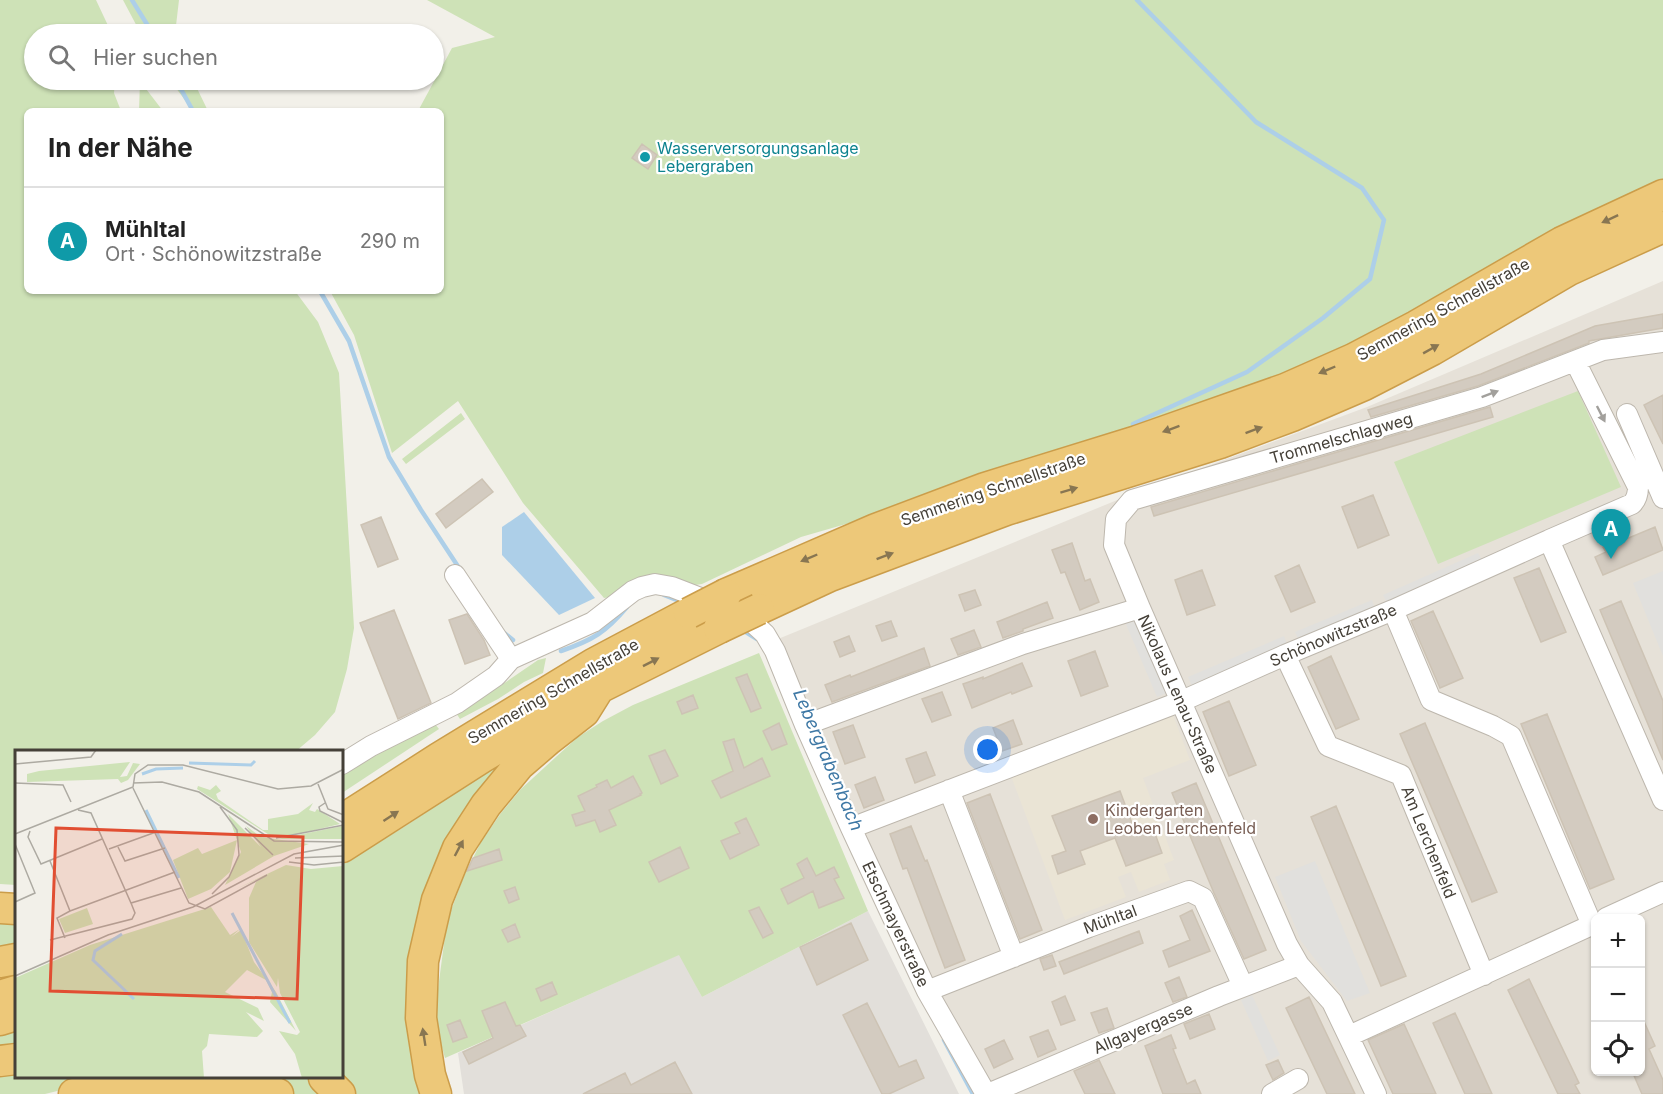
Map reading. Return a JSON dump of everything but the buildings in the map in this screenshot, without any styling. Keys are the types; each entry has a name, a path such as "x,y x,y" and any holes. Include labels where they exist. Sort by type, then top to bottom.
{"highway":[{"name":"Semmering Schnellstraße","path":"344,819 593,664 726,594 876,529 985,488 1137,441 1285,389 1353,359 1416,326 1562,242 1663,195"},
{"name":"Semmering Schnellstraße","path":"344,846 481,758 599,688 759,609 830,576 1006,510 1220,443 1292,416 1364,385 1432,350 1569,270 1663,227"},
{"path":"436,1094 430,1075 421,1018 423,961 437,900 458,848 486,805 519,765 584,712 599,688"},
{"path":"0,962 15,959"},
{"path":"0,996 15,991"},
{"path":"0,1020 15,1015"},
{"path":"0,1061 15,1059"},
{"path":"251,1079 278,1094"},
{"path":"326,1079 340,1094"},
{"path":"74,1094 108,1087 151,1083 191,1084 226,1089 242,1094"}],"street":[{"name":"Trommelschlagweg","path":"1140,608 1114,545 1116,519 1132,500 1482,398 1604,350 1663,342"},
{"name":"Schönowitzstraße","path":"851,828 1182,701 1632,504 1636,499 1638,487 1575,362"},
{"path":"1628,414 1663,498"},
{"path":"1549,540 1663,800"},
{"path":"455,575 511,659"},
{"name":"Etschmayerstraße","path":"344,763 371,746 457,703 496,676 511,659 592,622 633,591 642,587 655,584 672,587 753,623 760,628 775,651 851,828 927,991 987,1094"},
{"name":"Nikolaus Lenau-Straße","path":"805,725 1023,644 1140,608 1287,944 1299,965 1332,1002 1376,1094"},
{"path":"1393,610 1431,700 1511,736 1594,914"},
{"name":"Am Lerchenfeld","path":"1285,655 1328,746 1401,775 1484,975"},
{"path":"949,790 1014,957"},
{"name":"Mühltal","path":"927,991 1089,927 1189,891 1203,898 1243,987"},
{"path":"1615,914 1663,892"},
{"path":"1349,1036 1591,925"},
{"name":"Allgayergasse","path":"987,1094 1299,965"},
{"path":"1272,1094 1298,1079"}],"shaded area":[{"path":"1663,281 1663,1094 987,1094 938,997 778,639 1127,496 1367,407"},
{"path":"1478,553 1483,562 1388,605 1383,595"},
{"path":"1663,571 1663,656 1633,583"},
{"path":"1372,600 1375,609 1299,641 1295,632"},
{"path":"1135,618 1167,693 1157,697 1125,622"},
{"path":"1284,636 1288,646 1192,686 1188,677"},
{"name":"Kindergarten Leoben Lerchenfeld","path":"1173,715 1190,760 1143,778 1174,860 1164,864 1170,880 1139,892 1131,872 1118,877 1126,897 1065,920 1011,776"},
{"path":"1315,861 1370,993 1347,1001 1301,941 1275,877"},
{"path":"868,911 959,1094 464,1094 458,1053 680,954 702,997"},
{"path":"1252,995 1280,1055 1268,1061 1241,1000"}],"green space":[{"path":"0,0 96,0 107,24 24,24 24,90 114,90 120,108 24,108 24,294 297,294 318,322 339,373 354,628 347,669 335,712 315,735 297,750 15,750 15,885 0,884"},
{"path":"123,0 179,0 176,24 136,24"},
{"path":"427,0 1663,0 1663,182 1406,321 1259,391 891,511 801,537 702,584 604,598 523,503 458,401 392,453 354,335 332,294 444,294 444,108 420,108 429,90 444,90 444,63 452,48 495,37"},
{"path":"140,90 147,90 161,108 139,108"},
{"path":"177,90 198,90 207,108 191,108"},
{"path":"1578,391 1621,487 1438,564 1394,462"},
{"path":"461,413 465,419 406,464 402,459"},
{"path":"759,653 868,911 702,997 679,955 445,1058 434,1019 447,921 464,876 481,842 501,813 521,789 578,737 603,721 633,705"},
{"path":"546,658 543,673 460,719 456,713 538,660"},
{"path":"435,724 439,729 344,792 344,774 385,748"},
{"path":"511,756 435,886 428,1094 352,1094 343,1079 344,864"},
{"path":"0,916 15,917 15,951 0,953"},
{"path":"15,1030 15,1051 0,1053 0,1035"},
{"path":"15,1067 15,1079 120,1079 98,1081 45,1094 0,1094 0,1069"},
{"path":"266,1079 316,1079 328,1094 292,1094"}],"water":[{"path":"524,512 595,598 559,615 502,555 502,527"}],"waterway":[{"name":"Lebergrabenbach","path":"132,0 147,24"},
{"path":"1133,424 1247,372 1323,318 1370,279 1384,220 1362,188 1256,122 1137,0"},
{"name":"Lebergrabenbach","path":"181,90 191,108"},
{"name":"Lebergrabenbach","path":"322,294 349,341 389,457 461,571"},
{"name":"Lebergrabenbach","path":"664,595 684,603"},
{"name":"Lebergrabenbach","path":"561,651 598,634 627,607"},
{"name":"Lebergrabenbach","path":"741,629 757,639"},
{"name":"Lebergrabenbach","path":"503,632 513,640"},
{"name":"Lebergrabenbach","path":"944,1040 973,1094"}],"place":[{"name":"Wasserversorgungsanlage Lebergraben","path":"645,157"},
{"name":"Mühltal","path":"1611,559"},
{"name":"Kindergarten Leoben Lerchenfeld","path":"1093,819"}]}
